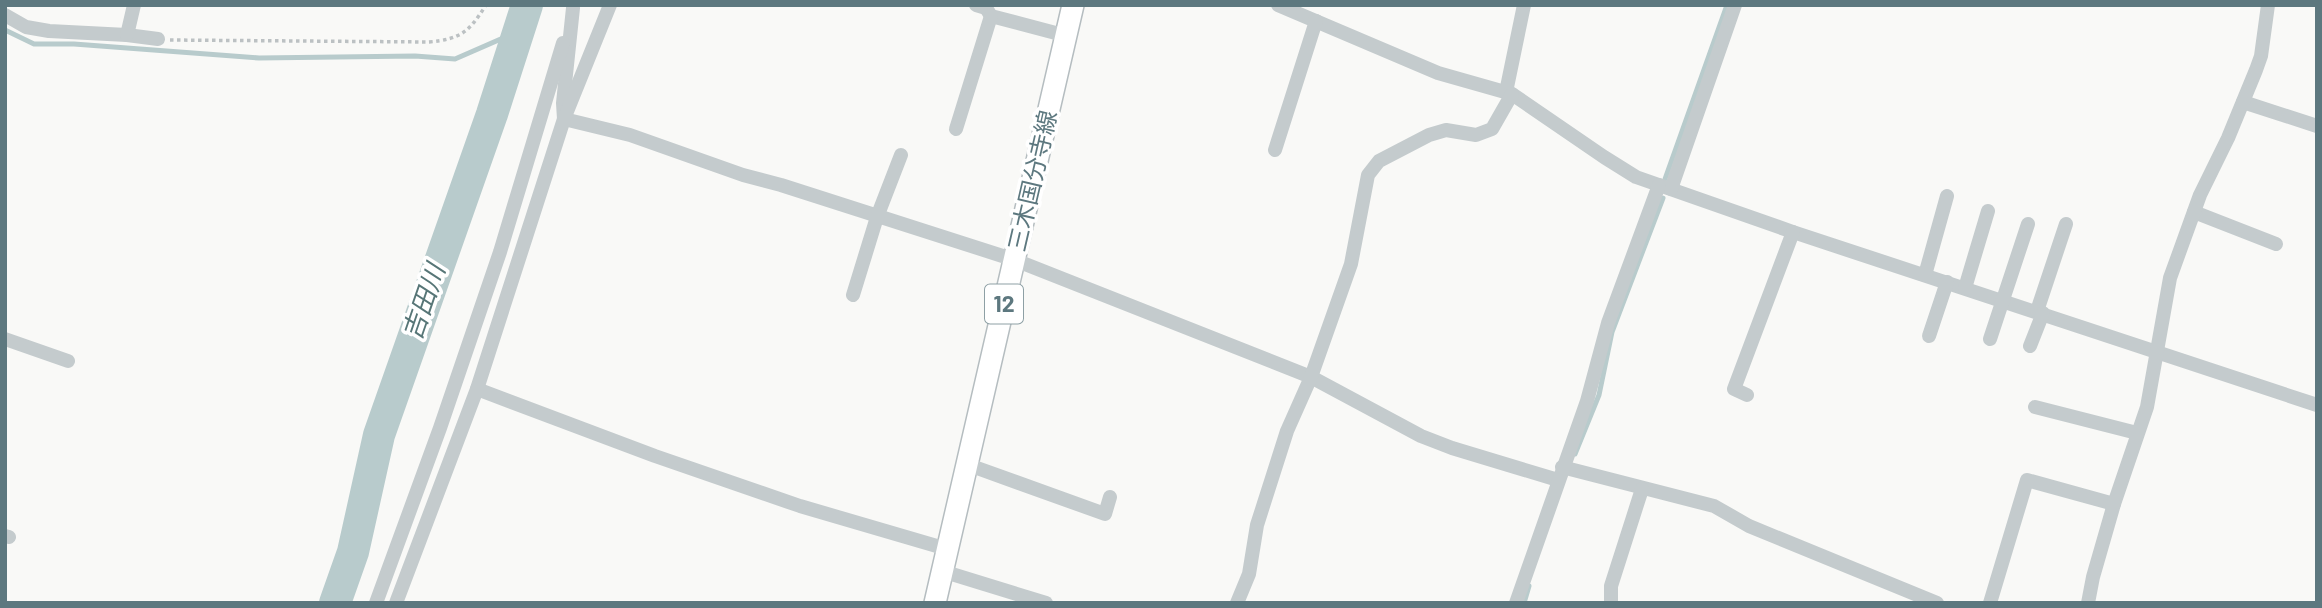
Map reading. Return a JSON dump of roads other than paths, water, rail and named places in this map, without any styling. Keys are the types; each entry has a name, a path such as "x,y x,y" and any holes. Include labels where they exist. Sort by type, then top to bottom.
{"main road":[{"name":"三木国分寺線","path":"935,603 1073,5"}],"street":[{"path":"13,5 5,14 26,27 158,40"},
{"path":"128,35 134,5"},
{"path":"396,603 477,389 564,119 610,5"},
{"path":"976,5 986,8 991,16 1066,36"},
{"path":"1278,5 1438,73 1509,93 1636,177 1793,232 2317,405"},
{"path":"1237,603 1249,574 1257,525 1287,431 1311,377 1351,264 1368,175 1379,161 1429,135 1446,130 1476,135 1492,129 1509,93 1524,5"},
{"path":"1516,603 1565,472 1608,323 1665,187 1735,5"},
{"path":"564,119 563,103 574,7"},
{"path":"376,603 440,428 500,251 574,7"},
{"path":"2088,603 2114,505 2147,407 2170,278 2194,212 2261,55 2263,7"},
{"path":"956,129 991,16"},
{"path":"1275,150 1316,21"},
{"path":"2243,102 2317,126"},
{"path":"564,119 629,135 743,175 1015,260 1311,377 1421,436 1452,448 1714,506 1749,526 1937,603"},
{"path":"853,295 877,217 901,155"},
{"path":"1925,275 1947,196"},
{"path":"1965,288 1988,211"},
{"path":"2194,212 2276,244"},
{"path":"1990,339 2028,224"},
{"path":"2030,346 2066,224"},
{"path":"1747,395 1734,389 1793,232"},
{"path":"1928,336 1947,282"},
{"path":"5,339 68,361"},
{"path":"477,389 655,456 800,506 947,549"},
{"path":"2035,407 2137,433"},
{"path":"966,464 1105,514 1111,497"},
{"path":"1990,603 2026,480 2114,505"},
{"path":"1611,603 1611,586 1642,489"},
{"path":"942,570 1046,603"}],"waterway":[{"name":"吉田川","path":"335,603 353,552 379,435 492,114 527,5"},
{"path":"1665,179 1727,5"},
{"path":"5,30 34,44 74,44 259,58 415,56 455,59 519,31"},
{"path":"1575,454 1599,395 1612,332 1663,198"},
{"path":"1524,603 1529,586"}]}
